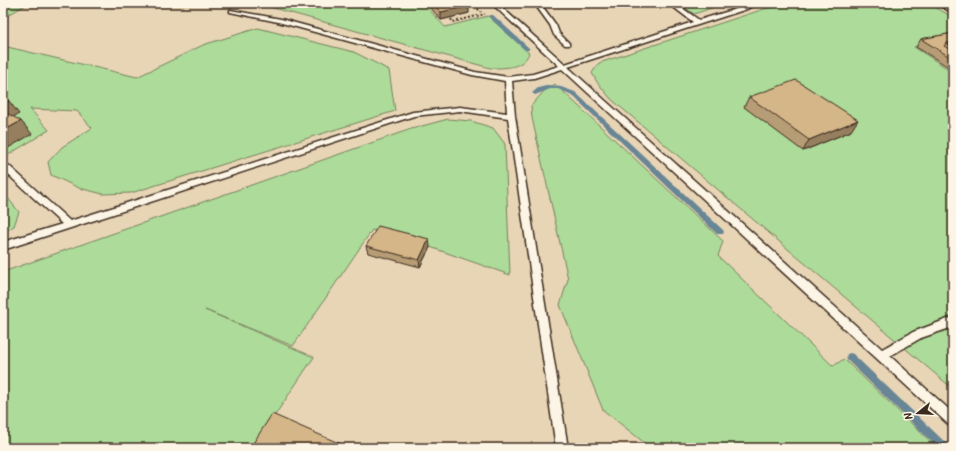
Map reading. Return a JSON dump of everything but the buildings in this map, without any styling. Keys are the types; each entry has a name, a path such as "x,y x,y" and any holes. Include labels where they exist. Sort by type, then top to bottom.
{"lane":[{"path":"494,3 953,420"},
{"path":"537,3 553,25 556,34 567,44"},
{"path":"670,3 698,22"},
{"path":"232,11 279,20 474,74 508,78 534,76 745,8 755,3"},
{"path":"938,3 953,11"},
{"path":"508,78 511,116 562,448"},
{"path":"3,246 413,114 460,109 511,116"},
{"path":"3,165 68,224"},
{"path":"882,355 917,336 953,322"}],"path":[{"path":"472,3 483,14"},
{"path":"450,19 453,22 501,10"}],"shaded area":[{"path":"3,3 953,3 953,448 3,448"}],"green space":[{"path":"3,3 29,3 3,18"},
{"path":"255,3 423,3 445,27 488,16 529,53 518,65 490,68"},
{"path":"678,3 726,3 694,14"},
{"path":"795,3 927,3 953,17 953,35 914,47 953,72 953,389 611,99 597,82 592,73 599,63 764,9"},
{"path":"258,28 354,52 389,70 395,111 131,193 103,194 79,188 51,175 48,162 62,147 92,128 77,111 30,109 49,130 3,158 3,46 137,77 203,45"},
{"path":"555,84 723,241 718,256 833,366 844,359 937,448 651,448 603,410 560,305 568,279 532,118 531,106 544,91"},
{"path":"448,119 471,121 493,128 505,144 510,275 430,247 372,230 293,346 205,310 314,357 253,448 3,448 3,272 411,129"},
{"path":"3,192 19,212 14,226 3,233"}],"waterway":[{"path":"491,16 527,49"},
{"path":"535,93 545,88 554,87 574,94"},
{"path":"573,93 720,232"},
{"path":"850,357 945,448"}]}
